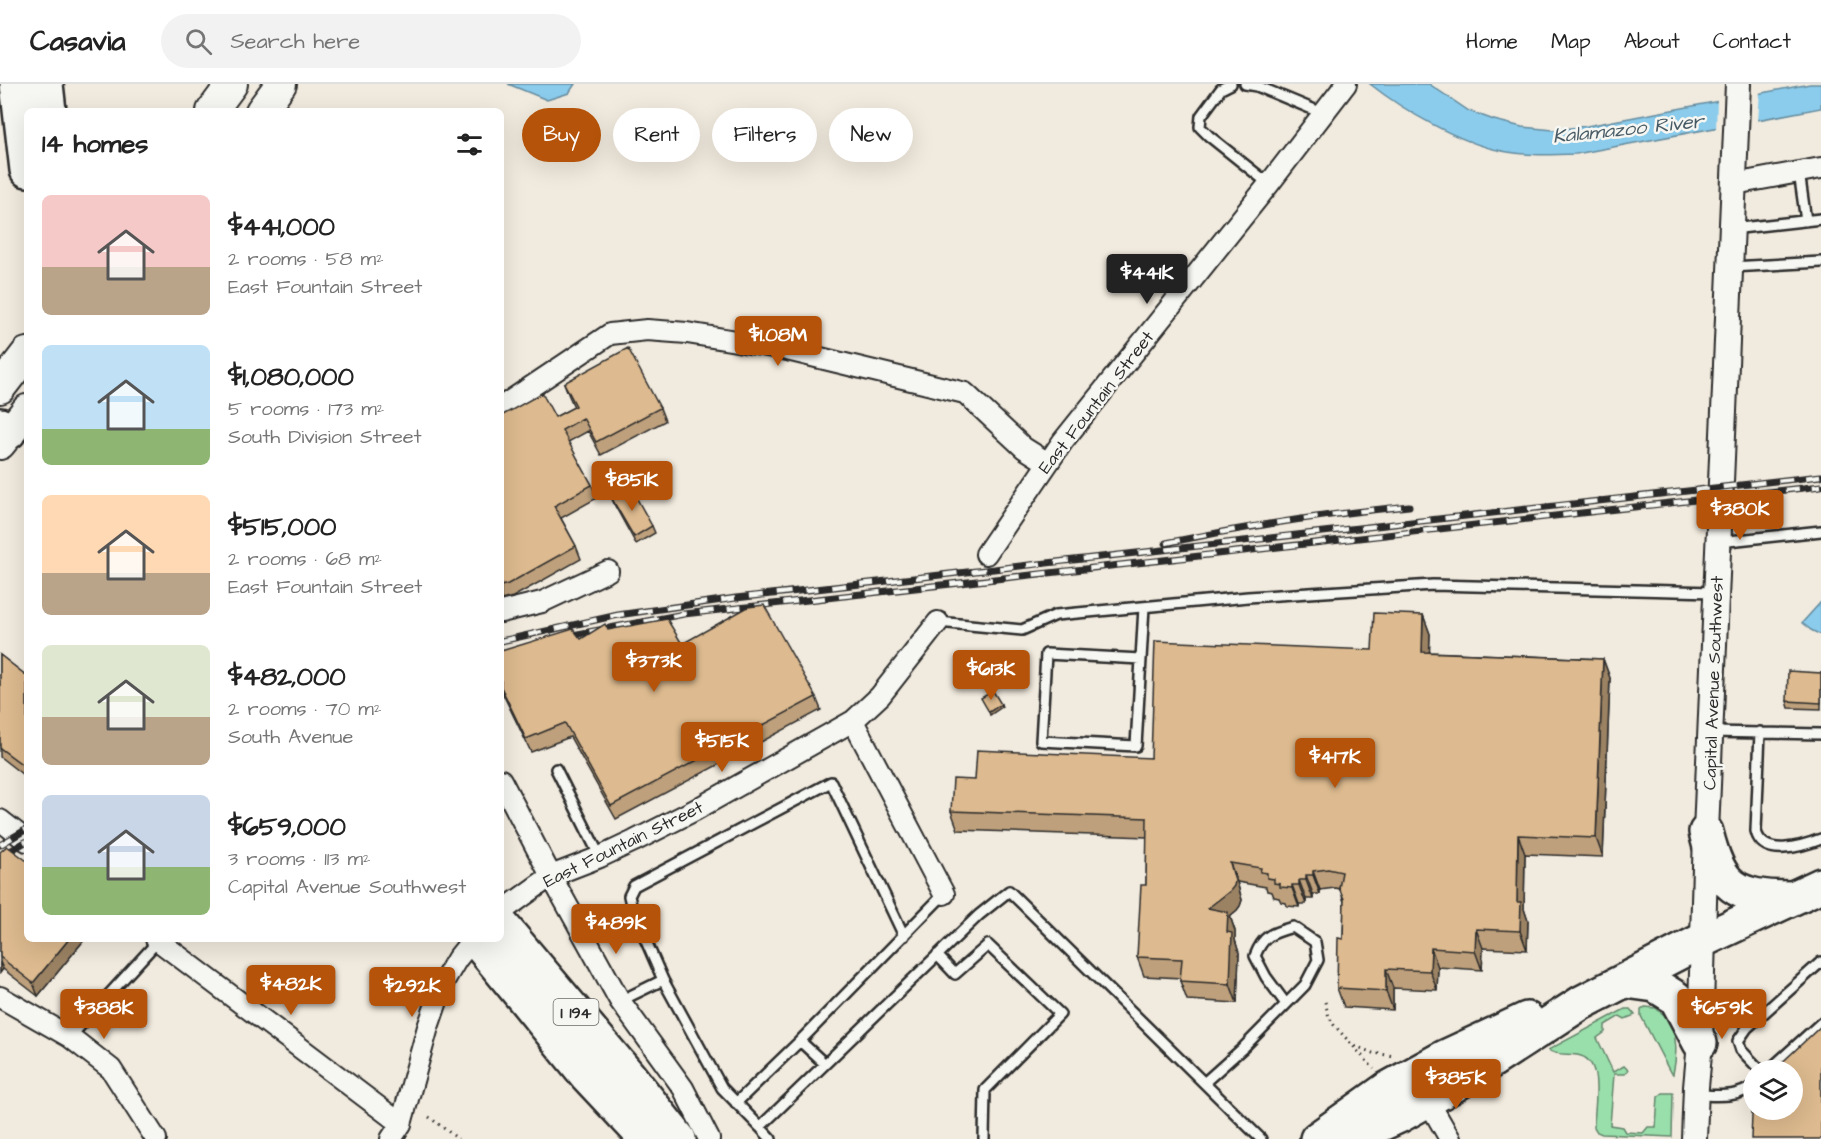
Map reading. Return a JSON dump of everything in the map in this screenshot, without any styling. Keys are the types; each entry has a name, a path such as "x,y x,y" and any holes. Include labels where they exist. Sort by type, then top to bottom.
{"highway":[{"path":"16,84 24,148"},
{"path":"45,84 49,108"},
{"path":"0,115 24,166"},
{"path":"1706,832 1713,857 1720,872 1730,885 1747,894 1768,898 1807,891"},
{"path":"1317,1139 1387,1089 1413,1077 1511,1049 1581,1003 1704,940 1807,891"},
{"name":"I 194","path":"486,942 509,948 630,1077 679,1139"},
{"name":"I 194","path":"509,948 587,1076 646,1139"},
{"path":"1626,981 1655,985 1676,998 1700,1043"},
{"path":"587,1076 618,1139"},
{"path":"1348,1139 1399,1116 1413,1077"}],"main road":[{"path":"214,108 232,84"},
{"path":"263,108 281,84"},
{"path":"0,388 24,357"}],"street":[{"name":"East Fountain Street","path":"986,554 1063,441 1346,84"},
{"name":"Capital Avenue Southwest","path":"1694,1139 1700,1043 1706,832 1738,86"},
{"path":"1734,184 1821,168"},
{"path":"504,404 610,334 647,330 687,333 780,348 965,393 1024,448 1048,463"},
{"path":"504,611 542,602 608,571"},
{"name":"East Fountain Street","path":"504,910 551,876 600,857 695,810 852,721 880,696 938,622"},
{"path":"852,721 944,894"},
{"path":"504,786 620,1001 684,1088 710,1139"},
{"path":"0,820 24,839"},
{"path":"159,942 396,1132 444,981 457,959 471,942"},
{"path":"0,997 70,1037 111,1069 156,1139"},
{"path":"1413,1077 1450,1139"}],"lane":[{"path":"1231,84 1221,88 1201,116 1200,127 1269,184"},
{"path":"1245,84 1257,86 1322,113"},
{"path":"1799,172 1806,221"},
{"path":"1732,229 1821,219"},
{"path":"1730,267 1821,262"},
{"path":"1719,542 1821,531"},
{"path":"938,622 1022,630 1056,615 1248,597 1433,585 1716,592"},
{"path":"1141,659 1046,654 1041,741 1136,746 1144,607"},
{"path":"1710,732 1821,734"},
{"path":"1760,732 1757,837 1762,844 1775,848 1800,846 1821,839"},
{"path":"556,769 600,857"},
{"path":"771,1139 722,1088 663,980 632,909 628,896 634,886 831,782 904,936"},
{"path":"760,1127 979,915 1010,891 1261,1139"},
{"path":"736,1103 944,894"},
{"path":"1205,1082 1243,1048 1287,1004 1305,985 1318,960 1315,942 1293,927 1272,933 1260,943 1255,956 1266,977 1287,1004"},
{"path":"70,1037 155,942"},
{"path":"937,955 955,974 988,945 1060,1014 985,1090 984,1139"},
{"path":"1751,1060 1741,1050 1738,1041 1740,1036 1821,962"},
{"path":"620,1001 663,980"},
{"path":"1780,1060 1821,1023"},
{"path":"800,1041 825,1064"},
{"path":"1696,1095 1733,1095 1743,1092"}],"path":[{"path":"1325,1002 1334,1025 1377,1073"},
{"path":"1353,1045 1373,1053 1413,1077"},
{"path":"429,1118 458,1139"}],"green space":[{"path":"1645,1007 1656,1008 1671,1024 1676,1045 1673,1074 1641,1016 1641,1010"},
{"path":"1625,1009 1630,1009 1635,1015 1625,1019 1620,1016 1605,1025 1605,1032 1597,1038 1613,1072 1624,1066 1628,1070 1625,1074 1614,1074 1610,1125 1622,1127 1625,1132 1643,1133 1648,1127 1656,1127 1658,1097 1663,1093 1673,1093 1672,1137 1597,1132 1594,1127 1596,1087 1593,1067 1581,1056 1548,1050"}],"water":[{"path":"508,84 575,84 569,93 547,100"},
{"name":"Kalamazoo River","path":"1370,84 1429,84 1469,111 1522,127 1554,130 1587,126 1810,84 1821,84 1821,108 1576,154 1511,153 1468,141 1433,125"},
{"path":"1821,602 1821,635 1802,623"}],"pier":[{"path":"1760,90 1758,122 1716,130 1717,98"}],"building":[{"path":"628,348 660,408 596,442 583,418 562,430 592,485 554,506 576,546 504,585 504,414 542,393 555,417 576,406 564,383"},
{"path":"631,488 652,526 634,537 612,499"},
{"path":"764,605 816,697 611,806 565,723 526,739 504,693 504,650 573,629 581,639 605,624 608,630 667,619 682,644 748,607"},
{"path":"1374,613 1423,615 1422,652 1603,659 1596,838 1518,835 1517,902 1521,902 1520,931 1476,929 1475,951 1431,948 1430,971 1386,969 1386,991 1337,988 1338,938 1343,939 1344,899 1339,888 1342,872 1328,869 1313,871 1313,875 1306,875 1306,880 1299,880 1299,885 1292,885 1292,888 1280,887 1280,884 1274,883 1274,879 1267,878 1267,873 1260,872 1261,868 1230,863 1235,881 1234,886 1208,908 1228,912 1227,932 1232,933 1230,984 1180,981 1182,959 1137,957 1141,885 1146,885 1147,818 951,811 953,779 975,780 977,750 1151,758 1155,641 1372,650"},
{"path":"0,655 24,674 24,766 0,748"},
{"path":"1788,671 1821,673 1821,703 1787,701"},
{"path":"993,691 1001,704 989,712 981,698"},
{"path":"7,846 24,859 24,942 67,942 33,983 0,957 0,852"},
{"path":"1821,1026 1821,1139 1751,1139 1752,1120 1803,1120 1803,1060 1785,1060"}],"railway":[{"path":"504,640 618,615 736,598 1821,476"},
{"path":"562,637 684,614 1821,486"},
{"path":"1166,543 1287,521 1409,506"},
{"path":"0,845 24,831"},
{"path":"0,857 24,843"}]}
